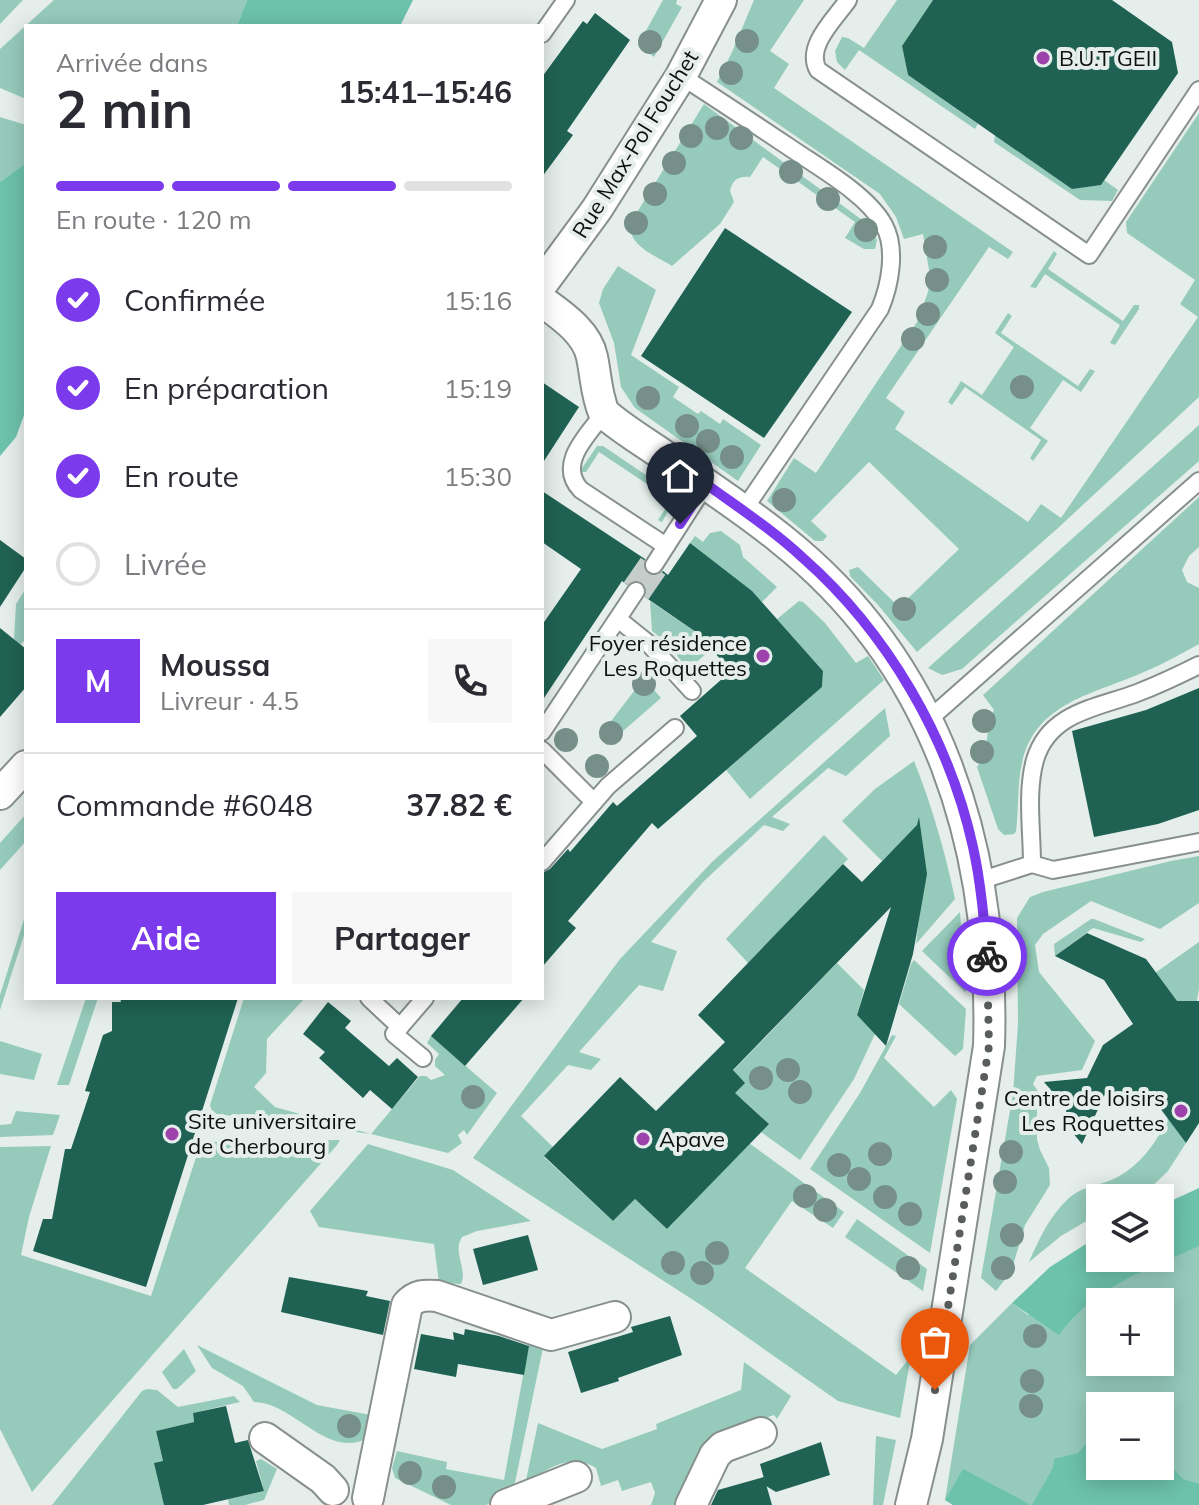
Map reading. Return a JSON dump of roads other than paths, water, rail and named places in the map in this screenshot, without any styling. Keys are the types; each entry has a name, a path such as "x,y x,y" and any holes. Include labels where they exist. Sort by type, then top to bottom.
{"street":[{"name":"Rue Max-Pol Fouchet","path":"544,281 597,209 681,76 721,0"},
{"path":"544,303 587,342 592,355 595,386 604,413 743,511 812,566 855,612 922,710 963,811 979,881 988,972 989,1046 927,1439 911,1505"},
{"path":"0,794 24,768"},
{"path":"265,1438 323,1479 323,1498 349,1491 374,1501 407,1305 412,1300 419,1295 437,1296 551,1335 615,1317"},
{"path":"691,1505 715,1455 723,1447 761,1433"},
{"path":"506,1505 576,1477"}],"lane":[{"path":"544,31 566,0"},
{"path":"848,0 817,45 814,59 818,70 1089,255 1199,90"},
{"path":"681,76 843,184 878,216 890,246 889,273 880,309 743,511"},
{"path":"604,413 571,461 571,477 581,490 666,546"},
{"path":"922,710 1199,481"},
{"path":"654,565 706,484"},
{"path":"544,729 636,591"},
{"path":"618,619 649,644 692,691"},
{"path":"1032,864 1032,777 1035,760 1049,732 1081,711 1137,693 1199,665"},
{"path":"544,860 608,786 675,728"},
{"path":"544,752 594,802"},
{"path":"979,881 1032,864 1053,870 1199,842"},
{"path":"371,1000 400,1027"},
{"path":"423,1000 394,1034 423,1058"}],"tunnel":[{"path":"636,591 654,565"}],"place":[{"name":"B.U.T GEII","path":"1043,58"},
{"name":"Foyer résidence Les Roquettes","path":"763,656"},
{"name":"Centre de loisirs Les Roquettes","path":"1181,1111"},
{"name":"Site universitaire de Cherbourg","path":"172,1134"},
{"name":"Apave","path":"643,1139"}]}
